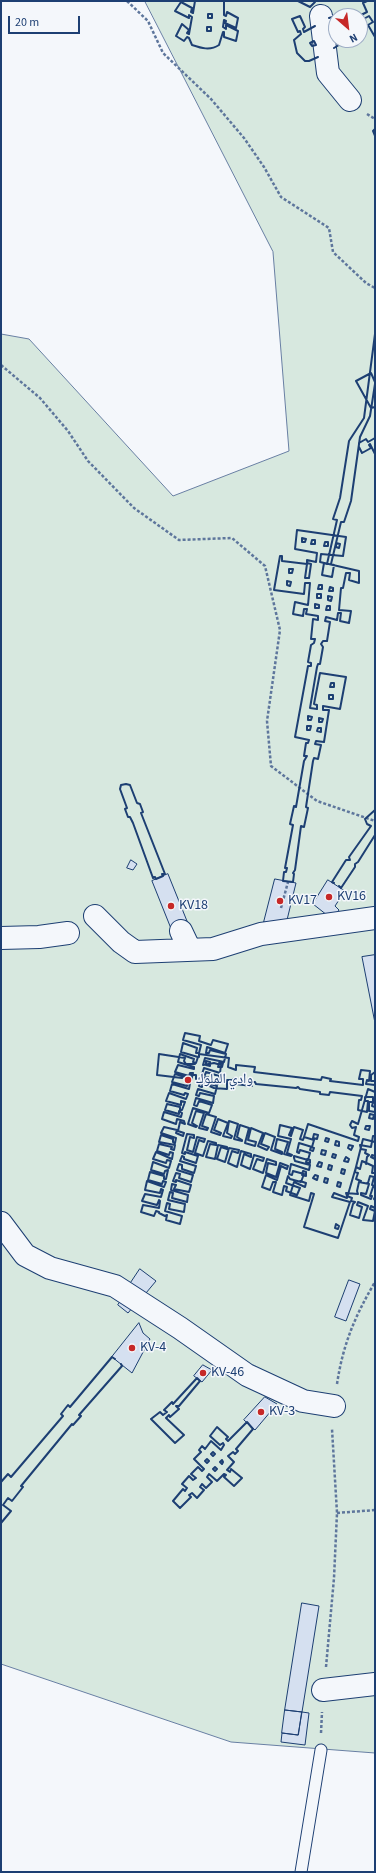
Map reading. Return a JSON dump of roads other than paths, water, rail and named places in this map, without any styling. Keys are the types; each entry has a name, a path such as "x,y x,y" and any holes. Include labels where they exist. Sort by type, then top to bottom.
{"street":[{"path":"321,16 328,74 350,100"},
{"path":"95,916 121,942 135,952 213,949 289,925 375,918"},
{"path":"181,931 190,950"},
{"path":"1,938 39,937 68,933"},
{"path":"1,1223 25,1255 50,1268 115,1286 180,1328 247,1375 303,1402 334,1406"},
{"path":"323,1690 375,1684"}],"lane":[{"path":"301,1872 321,1750"}],"place":[{"name":"KV16","path":"329,897"},
{"name":"KV17","path":"280,901"},
{"name":"KV18","path":"171,906"},
{"name":"وادي الملوك","path":"188,1080"},
{"name":"KV-4","path":"132,1348"},
{"name":"KV-46","path":"203,1373"},
{"name":"KV-3","path":"261,1412"}]}
